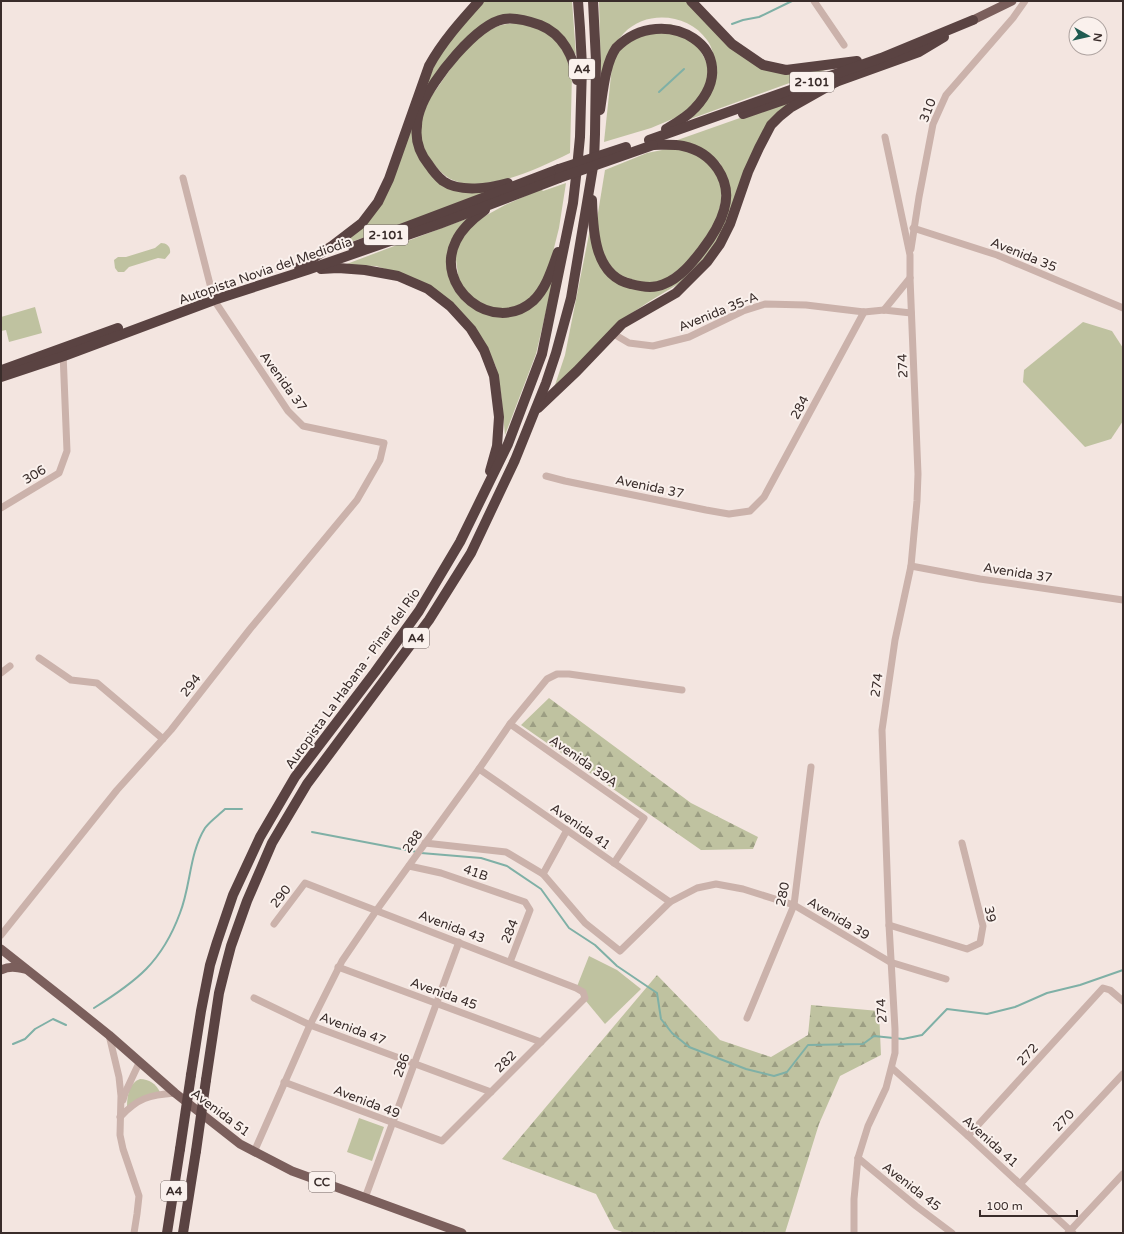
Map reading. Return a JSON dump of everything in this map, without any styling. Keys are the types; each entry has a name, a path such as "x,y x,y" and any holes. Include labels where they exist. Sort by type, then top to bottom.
{"highway":[{"path":"303,269 362,223 378,202 389,179 429,66 452,32 479,1"},
{"name":"Autopista La Habana - Pinar del Río","path":"167,1233 201,1011 215,948 233,895 260,837 295,777 420,611 460,542 508,444 542,354 574,203 580,137 582,66 578,1"},
{"name":"Autopista La Habana - Pinar del Río","path":"183,1233 219,993 231,946 247,901 272,843 307,784 430,620 471,553 515,460 556,353 571,298 592,176 595,134 596,61 593,1"},
{"path":"692,1 732,44 763,65 786,70 881,58"},
{"path":"559,174 481,189 463,187 443,181 426,162 418,147 416,126 422,104 447,66 473,37 488,26 504,19 531,22 543,26 562,40 571,55 575,66 577,79 580,137"},
{"path":"595,134 609,65 616,49 635,29 643,25 658,20 674,21 689,28 704,42 709,50 712,62 711,80 708,89 695,108 651,142"},
{"name":"2-101","path":"559,174 881,58 974,20"},
{"name":"2-101","path":"651,142 836,82 919,52 974,20"},
{"path":"535,411 577,371 622,324 676,293 707,262 720,244 730,224 748,172 771,125 790,108 836,82"},
{"path":"592,176 595,238 598,252 605,266 611,273 626,283 643,287 653,287 664,284 680,275 692,263 718,226 725,208 726,193 719,172 710,158 683,146 651,142"},
{"name":"Autopista Novia del Mediodía","path":"303,269 559,174"},
{"name":"Autopista Novia del Mediodía","path":"1,377 63,352 213,297 303,269 491,205 559,174"},
{"path":"491,205 465,228 456,240 451,263 456,283 461,292 469,301 493,312 508,313 528,305 534,300 544,286 552,270 574,203"},
{"path":"303,269 338,268 365,270 398,276 428,289 450,306 471,329 484,350 494,376 499,417 497,446 490,470 460,542"},
{"name":"Autopista Novia del Mediodía","path":"1,370 63,352"},
{"path":"180,1152 195,1154"}],"main road":[{"name":"2-101","path":"974,20 1012,1"},
{"name":"Avenida 51","path":"2,951 27,969 109,1035 139,1063 175,1093 240,1144 292,1171 462,1233"},
{"path":"1,970 16,967 27,969"}],"street":[{"path":"814,1 844,45"},
{"name":"310","path":"910,255 913,228 933,124 946,95 1013,18 1025,1"},
{"name":"274","path":"854,1233 854,1199 858,1158 868,1126 886,1088 895,1053 895,1030 888,925 882,730 895,640 911,566 918,474 910,255 885,137"},
{"name":"Avenida 37","path":"183,178 213,297 288,411 303,426 384,443"},
{"name":"Avenida 35","path":"913,228 997,255 1123,308"},
{"path":"884,310 910,278"},
{"name":"Avenida 35-A","path":"612,333 629,343 652,346 689,337 742,311 765,304 806,305 864,312 884,310 911,313"},
{"name":"284","path":"750,511 764,497 864,312"},
{"name":"306","path":"1,508 59,473 67,451 63,352"},
{"name":"294","path":"1,935 117,790 163,738 250,629 357,500 380,460 384,443"},
{"name":"Avenida 37","path":"546,476 714,512 729,514 750,511"},
{"name":"Avenida 37","path":"911,566 980,579 1123,600"},
{"path":"39,658 71,680 96,684 163,738"},
{"path":"1,673 10,666"},
{"name":"288","path":"254,1152 284,1082 338,967 376,911 510,724 547,678 557,674 569,674 682,690"},
{"name":"Avenida 39A","path":"510,724 644,818 614,864"},
{"name":"280","path":"747,1018 794,905 811,767"},
{"name":"Avenida 41","path":"479,769 670,902"},
{"path":"543,874 566,830"},
{"path":"425,843 506,852 543,874 585,923 620,951 670,902"},
{"name":"39","path":"888,925 966,949 980,943 983,926 962,843"},
{"name":"41B","path":"409,866 441,873 525,902 530,910"},
{"name":"Avenida 43","path":"306,883 576,988 583,992 585,998"},
{"name":"290","path":"274,924 306,883"},
{"name":"Avenida 39","path":"670,902 697,888 716,884 743,889 794,905 890,962 946,979"},
{"name":"284","path":"510,962 530,910"},
{"name":"286","path":"366,1198 459,942"},
{"name":"Avenida 45","path":"338,967 541,1042"},
{"name":"272","path":"968,1136 1103,988 1110,990 1123,1001"},
{"name":"Avenida 47","path":"254,998 310,1025 492,1092"},
{"name":"282","path":"442,1142 585,998"},
{"path":"109,1035 120,1084 120,1135 138,1196 134,1233"},
{"path":"120,1118 125,1093 139,1063"},
{"name":"Avenida 41","path":"892,1068 968,1136 1070,1232"},
{"name":"270","path":"1020,1184 1123,1074"},
{"name":"Avenida 49","path":"284,1082 442,1142"},
{"path":"120,1118 139,1101 158,1095 175,1093"},
{"name":"Avenida 45","path":"858,1158 916,1206 952,1233"},
{"path":"1070,1232 1123,1174"}],"green space":[{"path":"484,1 572,1 576,55 566,41 548,24 503,16 438,71 414,124 438,179 491,190 401,225 342,245 359,230 375,212 435,64 452,37"},
{"path":"599,1 689,1 763,68 828,69 685,121 716,67 712,50 707,40 699,31 679,20 656,18 644,20 633,25 616,43 610,53 601,76"},
{"path":"521,23 539,28 555,39 566,56 572,75 570,153 522,174 497,181 466,184 450,179 441,173 421,143 421,128 426,106 457,60 470,45 497,27 507,24"},
{"path":"659,24 670,24 691,33 709,67 706,85 700,98 682,115 651,128 604,142 612,66 619,50 646,27"},
{"path":"797,98 782,111 714,248 680,283 617,323 553,391 565,355 591,224 603,267 656,290 701,256 729,189 720,163 710,154 669,143"},
{"path":"672,148 689,151 705,160 715,171 722,187 721,202 717,220 689,262 660,283 644,284 618,274 608,263 601,249 597,219 605,170 647,153"},
{"path":"566,183 559,228 552,256 544,279 535,294 524,303 507,309 492,309 476,302 459,282 455,252 471,227 485,216 505,205 541,189 543,191"},
{"path":"471,217 453,239 451,284 459,296 469,305 513,315 555,273 536,354 505,435 501,394 496,367 483,339 414,278 376,266 344,265"},
{"path":"161,243 167,245 170,249 170,253 165,259 158,258 129,267 124,272 118,272 115,268 114,260 118,257 126,257 155,248"},
{"path":"35,307 42,333 9,342 6,330 1,331 1,317"},
{"path":"1083,322 1112,331 1123,348 1123,421 1111,439 1085,447 1023,382 1024,370"},
{"path":"549,698 691,803 758,837 753,849 701,850 521,725"},
{"path":"589,956 617,970 641,989 605,1024 576,989"},
{"path":"657,975 720,1040 771,1057 808,1035 811,1005 879,1011 881,1055 840,1076 819,1124 785,1233 625,1233 614,1229 596,1194 502,1159"},
{"path":"140,1079 152,1082 160,1092 127,1107 129,1090 133,1083"},
{"path":"359,1118 384,1127 372,1161 347,1152"}],"waterway":[{"path":"732,24 759,17 792,1"},
{"path":"659,92 684,69"},
{"path":"94,1008 123,989 135,979 146,969 165,945 173,930 184,902 196,848 205,828 225,809 242,809"},
{"path":"312,832 417,852"},
{"path":"421,853 481,858 507,866 541,889 569,928 595,945 617,966 657,993 661,1019 672,1033 689,1047 746,1069 774,1076 787,1072 808,1045 863,1044 874,1036 903,1039 922,1035 947,1009 987,1014 1015,1007 1047,993 1080,985 1123,970"},
{"path":"13,1044 25,1039 35,1029 53,1019 66,1025"}]}
